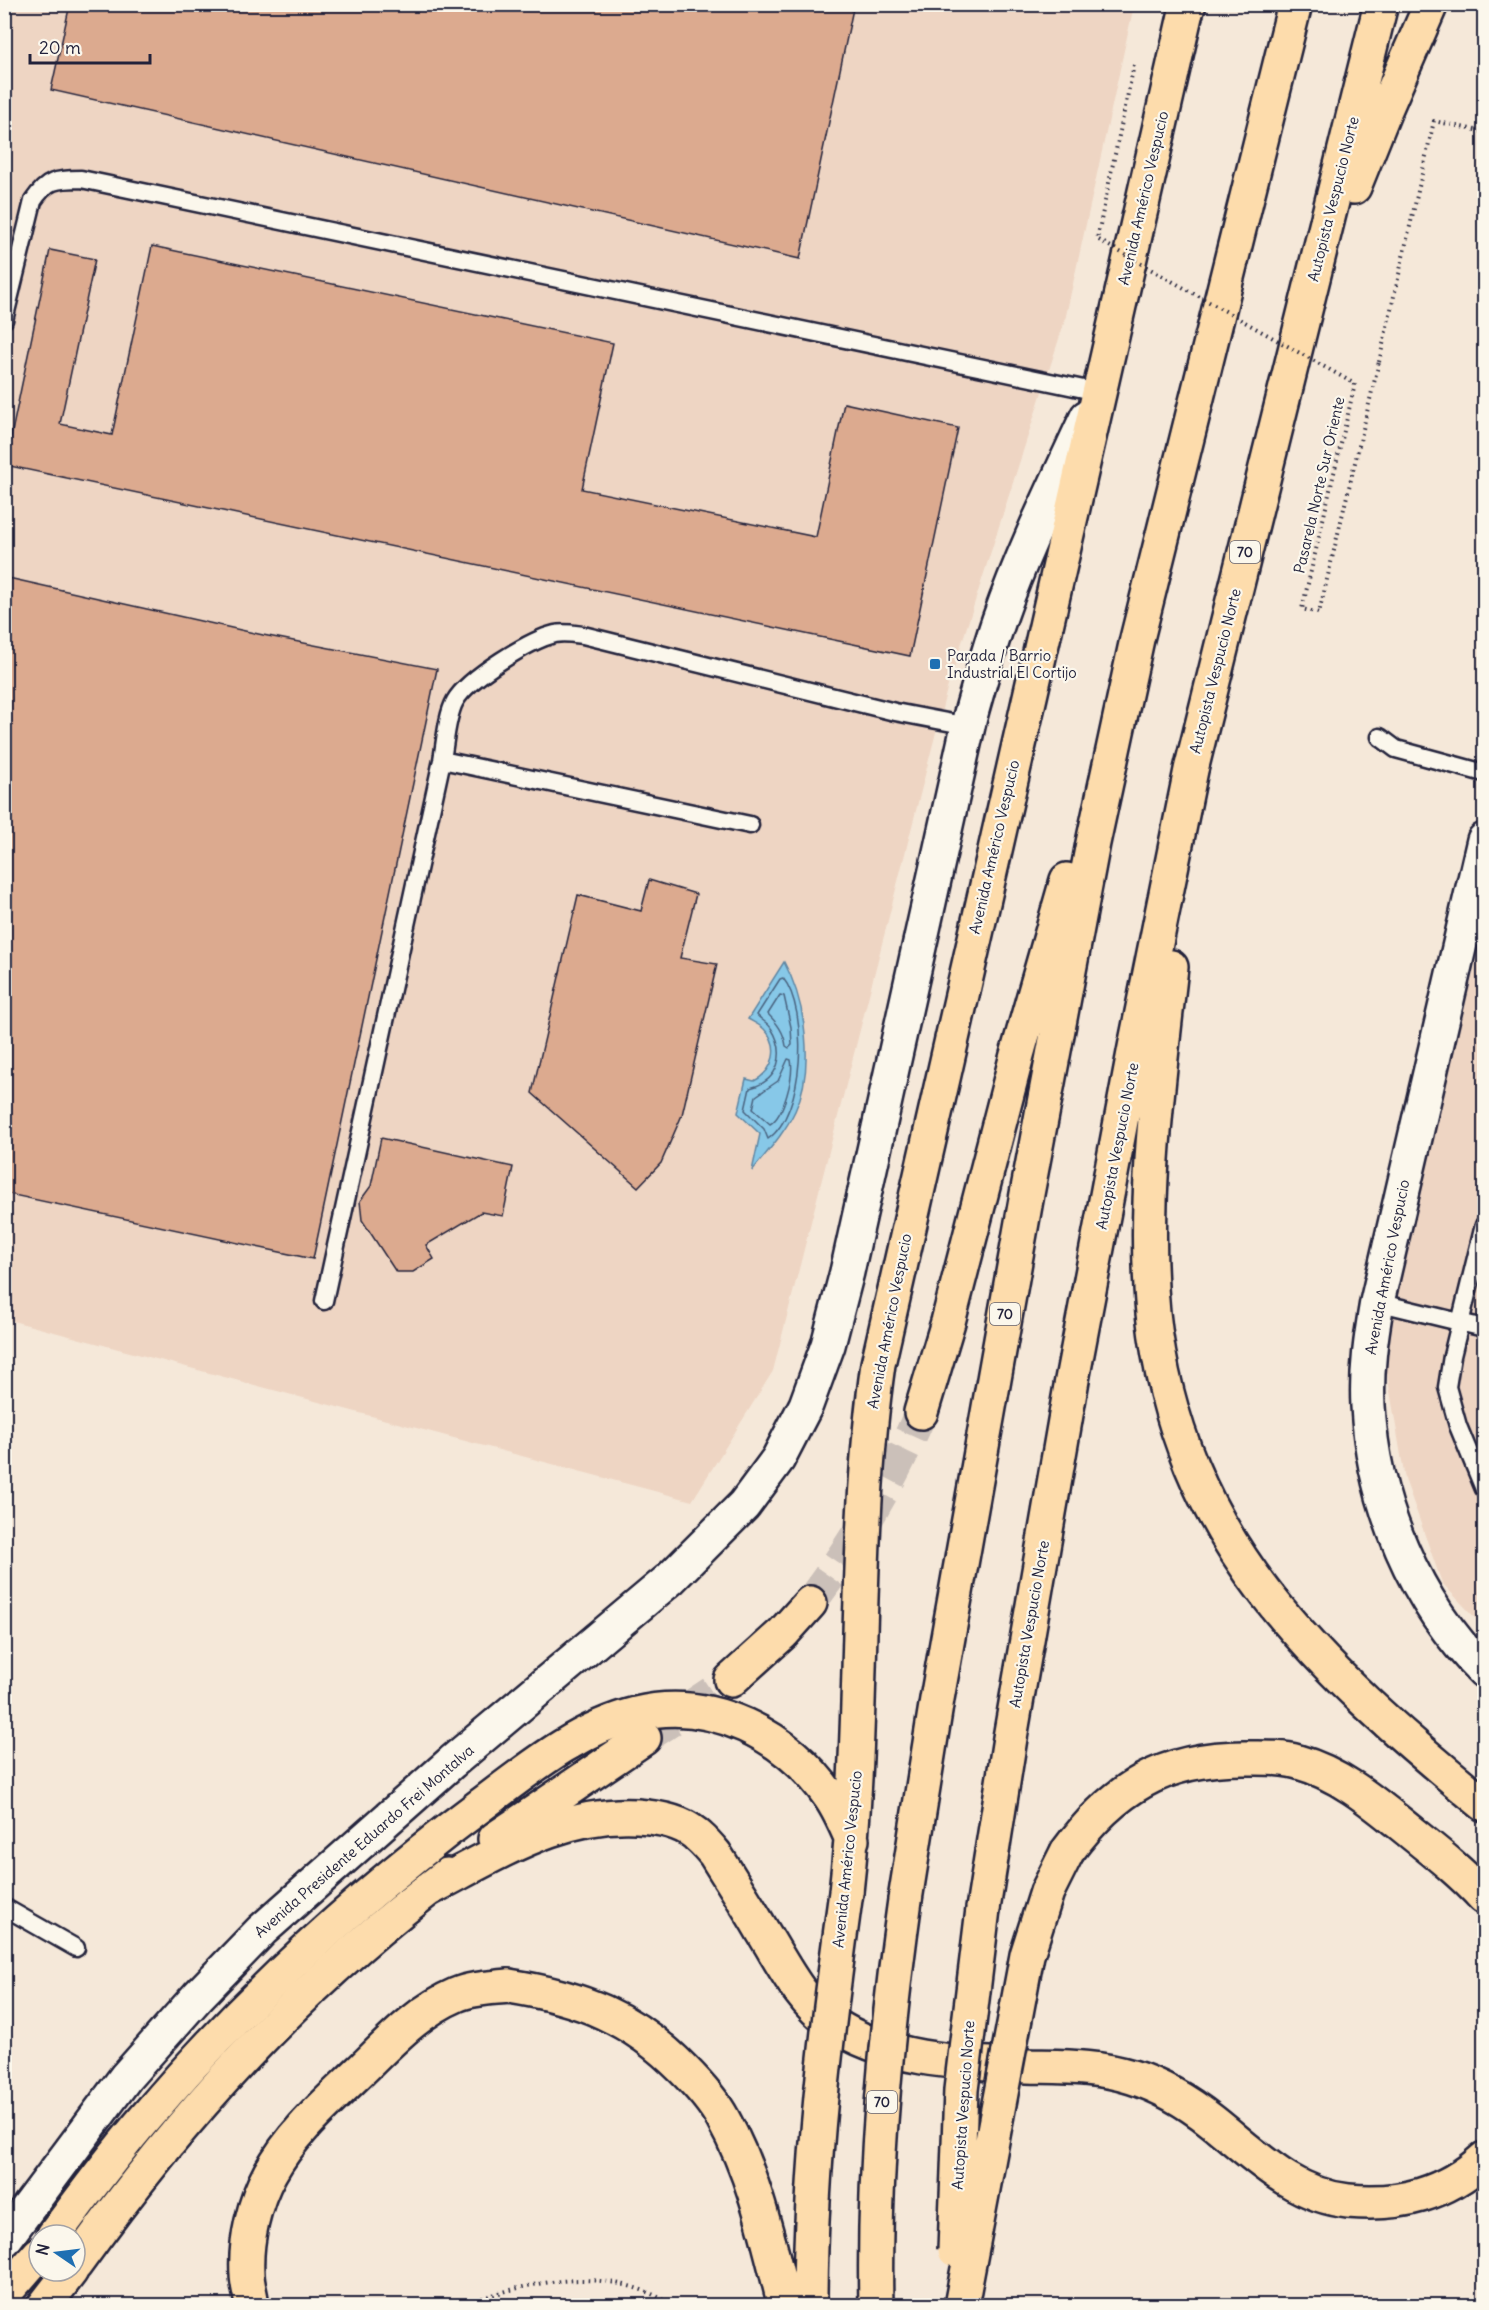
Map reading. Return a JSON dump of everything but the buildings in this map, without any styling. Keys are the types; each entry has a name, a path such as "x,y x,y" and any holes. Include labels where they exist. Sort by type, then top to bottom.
{"main road":[{"name":"70","path":"876,2306 876,2226 881,2112 893,1986 937,1699 1027,1194 1066,981 1117,731 1189,425 1295,4"},
{"name":"Autopista Vespucio Norte","path":"954,2306 961,2090 983,1909 1074,1369 1136,1042 1191,770 1381,4"},
{"name":"Avenida Américo Vespucio","path":"810,2306 810,2259 822,2089 852,1840 857,1764 859,1631 865,1496 868,1445 878,1364 1184,7"},
{"path":"1299,334 1359,174 1431,7"},
{"name":"Avenida Américo Vespucio","path":"763,1481 792,1434 828,1345 968,726 999,619 1054,488 1098,392"},
{"path":"921,1412 948,1322 1017,1055 1057,912 1117,731"},
{"path":"1191,770 1159,1077 1150,1227 1153,1312 1160,1355 1187,1460 1231,1546 1273,1605 1328,1665 1403,1736 1485,1804"},
{"name":"Avenida Américo Vespucio","path":"1485,840 1377,1302 1368,1362 1368,1406 1372,1449 1383,1497 1405,1554 1431,1605 1454,1637 1485,1671"},
{"name":"Avenida Presidente Eduardo Frei Montalva","path":"4,2240 126,2077 198,1996 262,1930 452,1762 670,1579 724,1527 763,1481"},
{"path":"731,1680 783,1633 810,1603"},
{"path":"63,2223 146,2117 277,1978 361,1901 458,1822 558,1748 609,1722 647,1711 688,1710 727,1717 764,1735 789,1753 831,1798 852,1840"},
{"path":"87,2249 198,2107 258,2041 349,1955 429,1889 525,1817 644,1738"},
{"path":"961,2306 1027,1955 1047,1892 1068,1852 1080,1834 1111,1801 1149,1778 1180,1766 1235,1758 1281,1759 1315,1768 1357,1791 1445,1860 1485,1897"},
{"path":"429,1889 517,1843 585,1819 639,1816 662,1819 699,1835 715,1854 794,1983 810,2004 831,2022 873,2044 944,2059 988,2064 1077,2067 1104,2070 1133,2078 1163,2090 1188,2104 1289,2182 1317,2194 1346,2201 1394,2202 1417,2198 1472,2171 1485,2159"},
{"path":"252,2306 247,2274 249,2238 256,2207 269,2174 304,2126 408,2025 434,2007 456,1995 481,1988 509,1986 564,1997 615,2017 637,2029 660,2046 694,2079 723,2118 746,2169 757,2201 784,2306"},
{"path":"4,2294 27,2268"},
{"path":"44,2306 62,2283"}],"lane":[{"path":"4,320 33,201 43,186 62,179 81,179 1098,392"},
{"path":"324,1301 455,701 475,678 523,648 556,634 583,635 895,712 968,726"},
{"path":"1380,737 1396,749 1485,773"},
{"path":"442,760 750,825"},
{"path":"1485,1226 1460,1322 1447,1387 1458,1426 1485,1489"},
{"path":"1377,1302 1485,1328"},
{"path":"4,1906 76,1948"}],"path":[{"name":"Pasarela Norte Sur Oriente","path":"1134,65 1097,240 1355,384 1302,609 1319,613 1434,121 1485,132"},
{"path":"459,2306 491,2294 576,2278 603,2280 637,2287 674,2306"}],"shaded area":[{"path":"4,5 1134,5 1065,320 947,689 773,1371 692,1501 5,1319"},
{"path":"1484,930 1484,1627 1442,1583 1405,1479 1384,1356 1401,1260"}],"water":[{"path":"784,962 798,996 802,1016 806,1056 805,1076 791,1119 752,1171 760,1134 738,1113 746,1079 754,1081 761,1077 770,1065 774,1050 764,1029 748,1019"}],"tunnel":[{"path":"810,1603 872,1511 898,1463 921,1412"},
{"path":"644,1738 731,1680"}],"place":[{"name":"Parada / Barrio Industrial El Cortijo","path":"935,664"}]}
